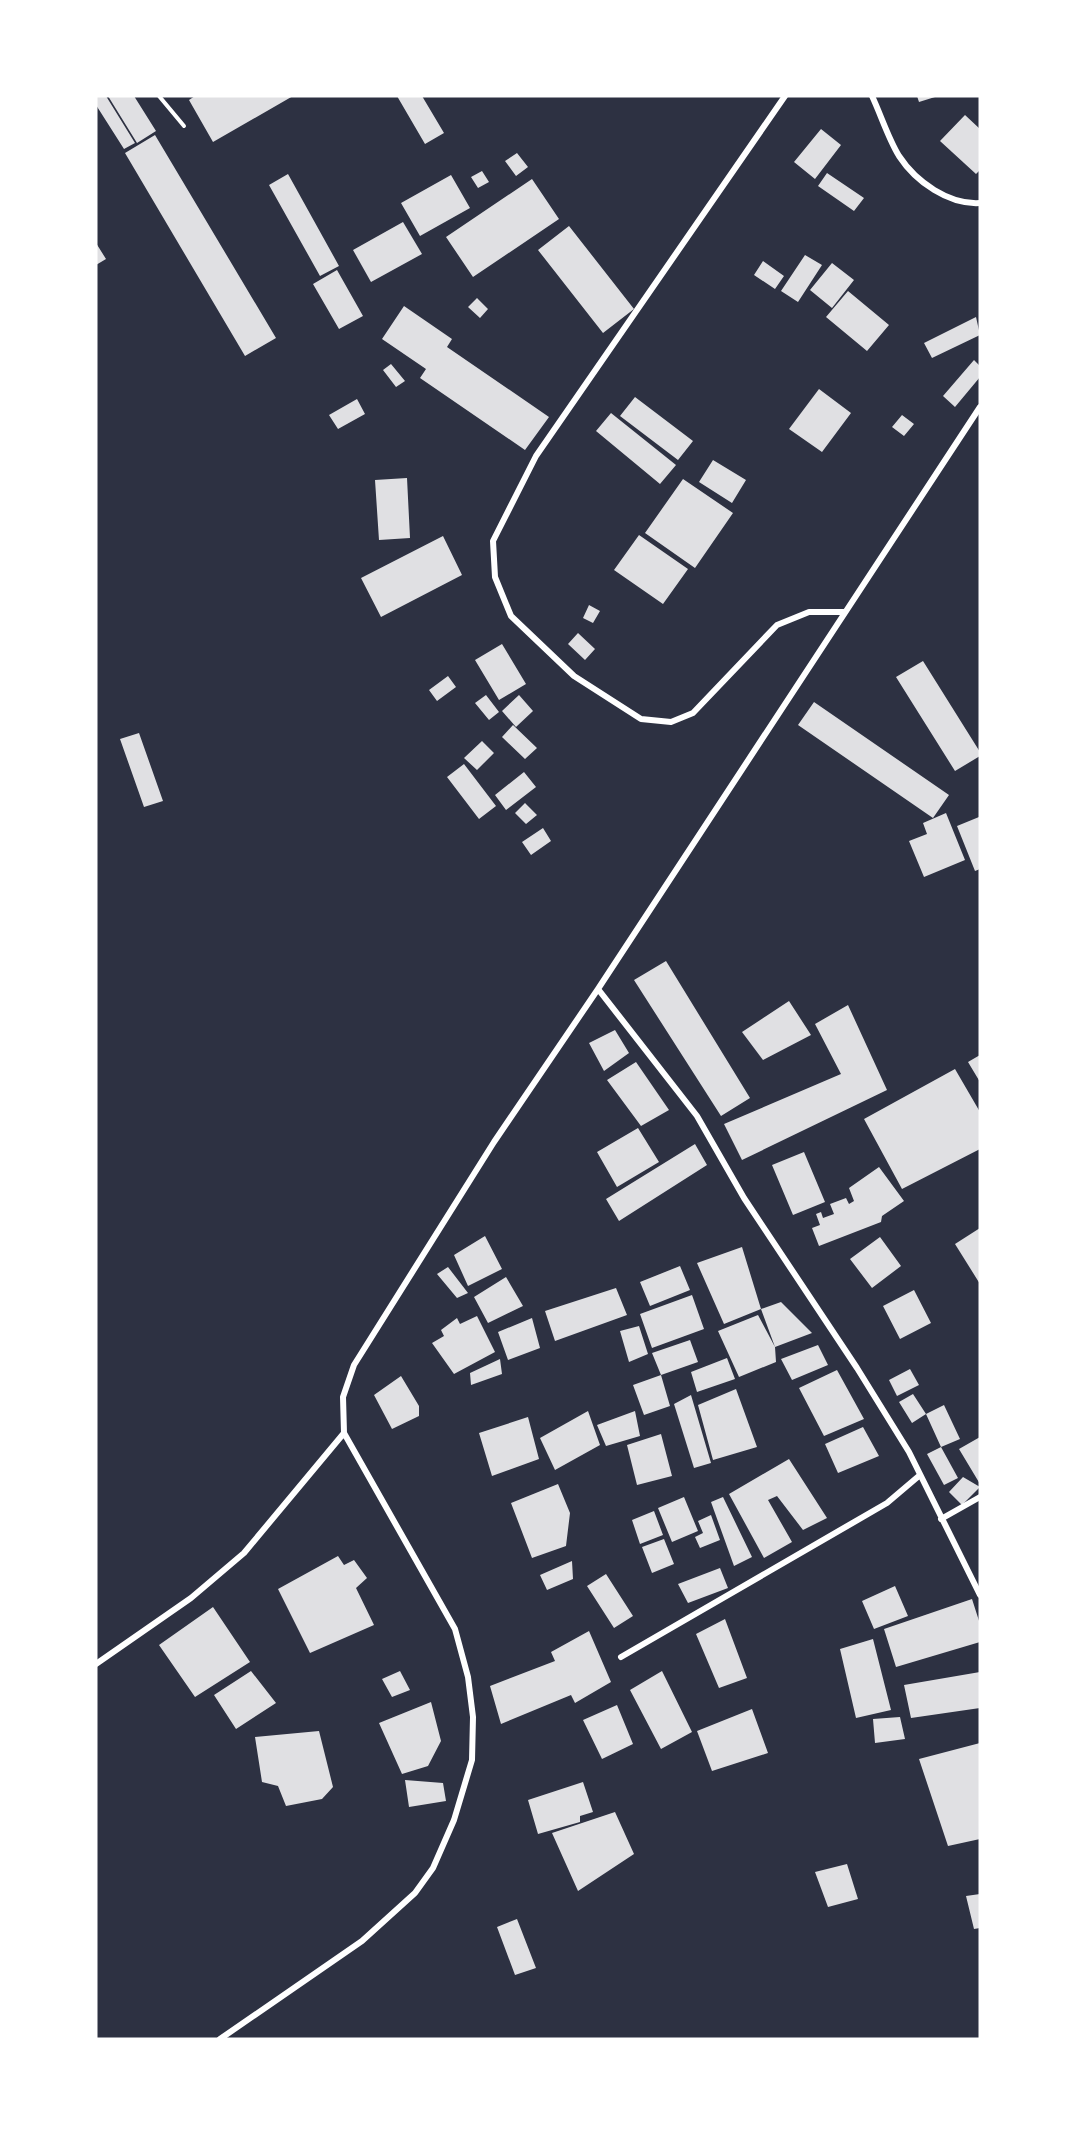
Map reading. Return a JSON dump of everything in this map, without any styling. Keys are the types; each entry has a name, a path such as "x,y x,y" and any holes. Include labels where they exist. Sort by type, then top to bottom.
{"street":[{"path":"785,96 536,456 493,541 495,577 511,616 574,676 641,719 672,722 693,713 777,625 809,612 844,612"},
{"path":"872,96 899,155 915,175 946,196 964,204 980,202"},
{"path":"220,2039 362,1941 415,1893 433,1868 453,1820 472,1760 471,1697 464,1656 455,1629 344,1433 343,1397 354,1365 494,1143 598,989 980,406"},
{"path":"598,989 697,1116 744,1198 857,1368 909,1452 980,1595"},
{"path":"96,1664 191,1598 244,1553 344,1433"},
{"path":"621,1657 887,1503 920,1475"},
{"path":"941,1519 980,1497"}],"path":[{"path":"159,96 184,126"}],"building":[{"path":"96,96 106,96 135,143 124,149 96,105"},
{"path":"108,96 134,96 156,131 137,143"},
{"path":"195,96 293,96 213,142 189,100"},
{"path":"397,96 422,96 444,133 425,144"},
{"path":"917,96 935,96 935,97 919,102"},
{"path":"965,115 980,129 980,170 976,174 940,141"},
{"path":"821,129 841,145 815,179 794,162"},
{"path":"155,135 276,338 245,356 125,153"},
{"path":"517,153 528,167 516,176 505,161"},
{"path":"482,171 489,182 478,188 471,177"},
{"path":"827,173 864,198 854,211 818,186"},
{"path":"288,174 339,266 320,276 269,185"},
{"path":"451,175 470,208 420,236 401,203"},
{"path":"532,179 559,219 473,277 446,237"},
{"path":"403,222 422,254 371,282 353,250"},
{"path":"569,226 634,309 603,333 538,250"},
{"path":"96,243 106,259 96,265"},
{"path":"805,255 822,265 798,302 781,291"},
{"path":"763,261 784,276 775,289 754,275"},
{"path":"832,263 854,280 832,308 810,290"},
{"path":"337,270 363,316 339,329 313,284"},
{"path":"848,291 889,325 867,351 826,317"},
{"path":"477,298 488,309 480,318 468,307"},
{"path":"404,306 452,339 447,347 549,417 525,450 420,378 426,369 382,339"},
{"path":"976,317 980,335 932,358 924,343"},
{"path":"974,360 980,366 980,377 955,407 943,396"},
{"path":"391,364 405,381 396,387 383,370"},
{"path":"819,389 851,413 822,452 789,429"},
{"path":"635,397 693,441 678,460 620,416"},
{"path":"357,399 365,414 338,429 329,415"},
{"path":"611,413 676,465 660,484 596,431"},
{"path":"902,415 914,424 904,436 892,427"},
{"path":"713,460 746,480 732,503 699,482"},
{"path":"407,478 410,538 379,540 375,480"},
{"path":"683,479 733,513 695,568 645,533"},
{"path":"639,535 688,569 663,604 614,570"},
{"path":"443,536 462,575 381,617 361,578"},
{"path":"589,605 600,611 593,623 583,618"},
{"path":"578,633 595,649 585,660 568,644"},
{"path":"502,644 526,684 499,700 475,660"},
{"path":"923,661 980,752 980,756 955,771 896,677"},
{"path":"448,676 456,687 437,701 429,690"},
{"path":"486,695 499,712 489,720 475,703"},
{"path":"519,695 533,711 516,727 502,711"},
{"path":"814,702 949,795 933,818 798,725"},
{"path":"513,725 537,748 525,759 502,737"},
{"path":"139,733 163,801 144,807 120,739"},
{"path":"482,741 494,753 477,770 464,758"},
{"path":"464,764 496,806 479,819 447,777"},
{"path":"524,772 536,787 506,810 495,795"},
{"path":"525,803 537,815 526,824 515,813"},
{"path":"946,813 965,860 924,877 909,841 927,834 923,823"},
{"path":"979,817 980,869 975,871 957,826"},
{"path":"543,828 551,841 531,855 522,842"},
{"path":"666,961 750,1098 721,1116 634,980"},
{"path":"789,1001 811,1035 763,1060 742,1032"},
{"path":"848,1005 887,1090 742,1160 724,1124 841,1074 815,1024"},
{"path":"615,1030 629,1053 604,1071 589,1043"},
{"path":"980,1055 980,1082 968,1062"},
{"path":"636,1062 669,1110 641,1126 607,1080"},
{"path":"955,1069 980,1112 980,1149 902,1189 864,1119"},
{"path":"638,1128 659,1162 617,1187 597,1152"},
{"path":"695,1144 707,1165 619,1221 606,1199"},
{"path":"804,1152 825,1202 793,1215 772,1165"},
{"path":"879,1167 904,1201 882,1216 881,1222 819,1246 812,1228 820,1225 816,1214 821,1212 823,1218 834,1214 830,1204 846,1198 849,1204 854,1201 849,1188"},
{"path":"980,1228 980,1284 955,1244"},
{"path":"485,1236 502,1269 468,1286 454,1255"},
{"path":"880,1237 901,1266 872,1288 850,1259"},
{"path":"742,1247 761,1309 724,1324 697,1263"},
{"path":"680,1266 690,1290 650,1306 640,1282"},
{"path":"448,1267 468,1293 457,1298 437,1274"},
{"path":"506,1277 523,1306 488,1323 474,1297"},
{"path":"616,1288 627,1315 555,1341 545,1311"},
{"path":"914,1290 931,1323 900,1339 883,1306"},
{"path":"692,1295 704,1329 652,1348 640,1314"},
{"path":"781,1302 812,1333 775,1347 761,1309"},
{"path":"758,1315 775,1347 776,1362 739,1377 718,1331"},
{"path":"477,1316 495,1352 454,1374 432,1343 444,1336 441,1330 457,1318 460,1324"},
{"path":"532,1318 540,1348 508,1360 498,1332"},
{"path":"639,1326 648,1354 629,1362 620,1331"},
{"path":"690,1340 698,1362 661,1375 652,1353"},
{"path":"818,1345 828,1365 792,1380 781,1359"},
{"path":"727,1358 735,1379 697,1392 691,1372"},
{"path":"500,1359 502,1374 471,1385 470,1373"},
{"path":"910,1369 919,1385 897,1396 889,1380"},
{"path":"837,1370 864,1419 824,1436 799,1388"},
{"path":"661,1375 670,1406 644,1415 633,1385"},
{"path":"401,1376 419,1406 419,1416 392,1429 374,1395"},
{"path":"736,1389 757,1447 713,1460 698,1405"},
{"path":"913,1394 926,1414 912,1423 899,1402"},
{"path":"691,1395 711,1463 694,1468 674,1404"},
{"path":"944,1405 960,1439 941,1447 926,1414"},
{"path":"588,1411 600,1445 555,1470 540,1438"},
{"path":"635,1411 640,1436 606,1446 597,1425"},
{"path":"528,1417 539,1459 492,1476 479,1433"},
{"path":"863,1427 879,1456 838,1473 825,1444"},
{"path":"661,1434 672,1476 637,1485 627,1445"},
{"path":"980,1437 980,1484 959,1449"},
{"path":"941,1447 958,1478 944,1485 927,1454"},
{"path":"789,1459 827,1518 803,1530 777,1496 768,1500 792,1542 764,1558 729,1494"},
{"path":"963,1477 980,1487 962,1505 949,1492"},
{"path":"558,1484 570,1513 566,1546 532,1558 511,1503"},
{"path":"684,1497 698,1531 672,1542 658,1508"},
{"path":"723,1497 752,1557 734,1566 711,1502"},
{"path":"654,1511 663,1535 640,1544 632,1520"},
{"path":"711,1515 720,1540 700,1548 695,1537 703,1533 698,1521"},
{"path":"664,1539 674,1564 652,1573 642,1547"},
{"path":"338,1556 344,1565 354,1560 367,1578 356,1588 374,1625 310,1653 278,1589"},
{"path":"572,1561 573,1579 547,1590 540,1575"},
{"path":"720,1568 728,1588 688,1603 678,1584"},
{"path":"606,1574 633,1616 614,1628 587,1586"},
{"path":"895,1586 908,1616 874,1629 862,1601"},
{"path":"972,1599 980,1624 980,1642 896,1667 884,1629"},
{"path":"213,1607 250,1662 195,1697 159,1645"},
{"path":"725,1619 747,1678 719,1688 696,1634"},
{"path":"589,1631 611,1682 575,1703 571,1695 501,1724 490,1686 555,1661 551,1652"},
{"path":"873,1639 891,1710 856,1718 840,1649"},
{"path":"251,1671 276,1703 236,1729 214,1695"},
{"path":"400,1671 410,1690 392,1697 382,1679"},
{"path":"662,1671 692,1732 661,1749 630,1690"},
{"path":"980,1672 980,1708 911,1718 904,1685"},
{"path":"431,1702 441,1741 428,1766 402,1774 379,1723"},
{"path":"617,1705 633,1744 602,1759 583,1720"},
{"path":"752,1709 768,1753 712,1771 697,1731"},
{"path":"900,1717 905,1739 875,1743 873,1719"},
{"path":"319,1731 333,1787 322,1799 286,1806 278,1786 262,1782 255,1737"},
{"path":"980,1743 980,1839 948,1846 919,1759"},
{"path":"405,1780 443,1783 446,1801 409,1807"},
{"path":"583,1782 593,1812 580,1816 580,1822 538,1834 528,1800"},
{"path":"615,1812 634,1854 578,1891 552,1833"},
{"path":"847,1864 858,1899 828,1907 815,1872"},
{"path":"980,1894 980,1928 974,1929 966,1896"},
{"path":"517,1919 536,1968 515,1975 497,1927"}]}
